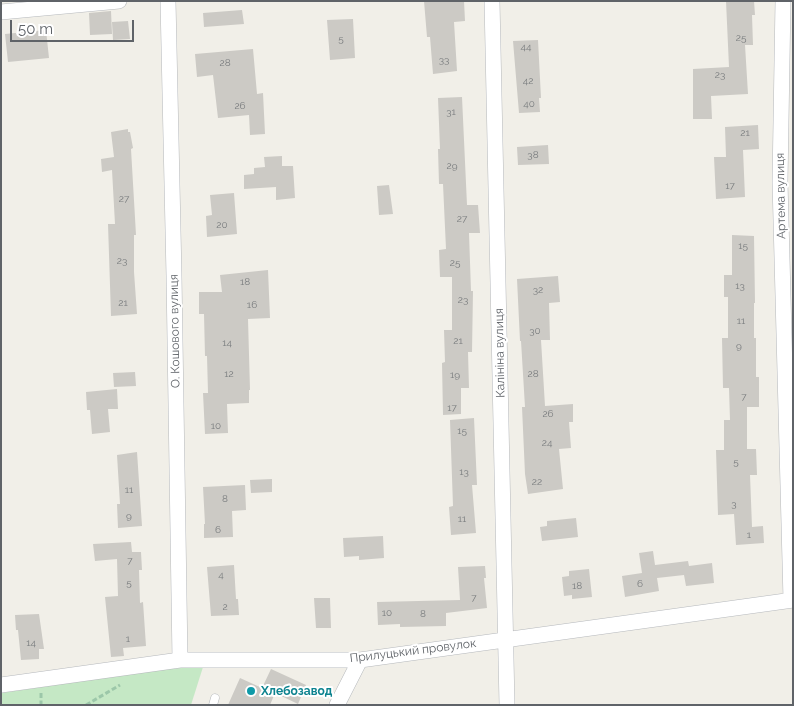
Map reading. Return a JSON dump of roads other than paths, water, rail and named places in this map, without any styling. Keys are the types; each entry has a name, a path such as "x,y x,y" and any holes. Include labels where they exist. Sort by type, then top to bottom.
{"street":[{"path":"1,12 119,1"},
{"name":"О. Кошового вулиця","path":"168,1 180,660"},
{"name":"Калініна вулиця","path":"492,1 507,705"},
{"name":"Артема вулиця","path":"783,1 780,182 792,600"},
{"name":"Прилуцький провулок","path":"1,685 180,660 360,660 506,638 792,600"},
{"path":"336,705 360,660"}],"place":[{"name":"Хлебозавод","path":"251,691"}]}
